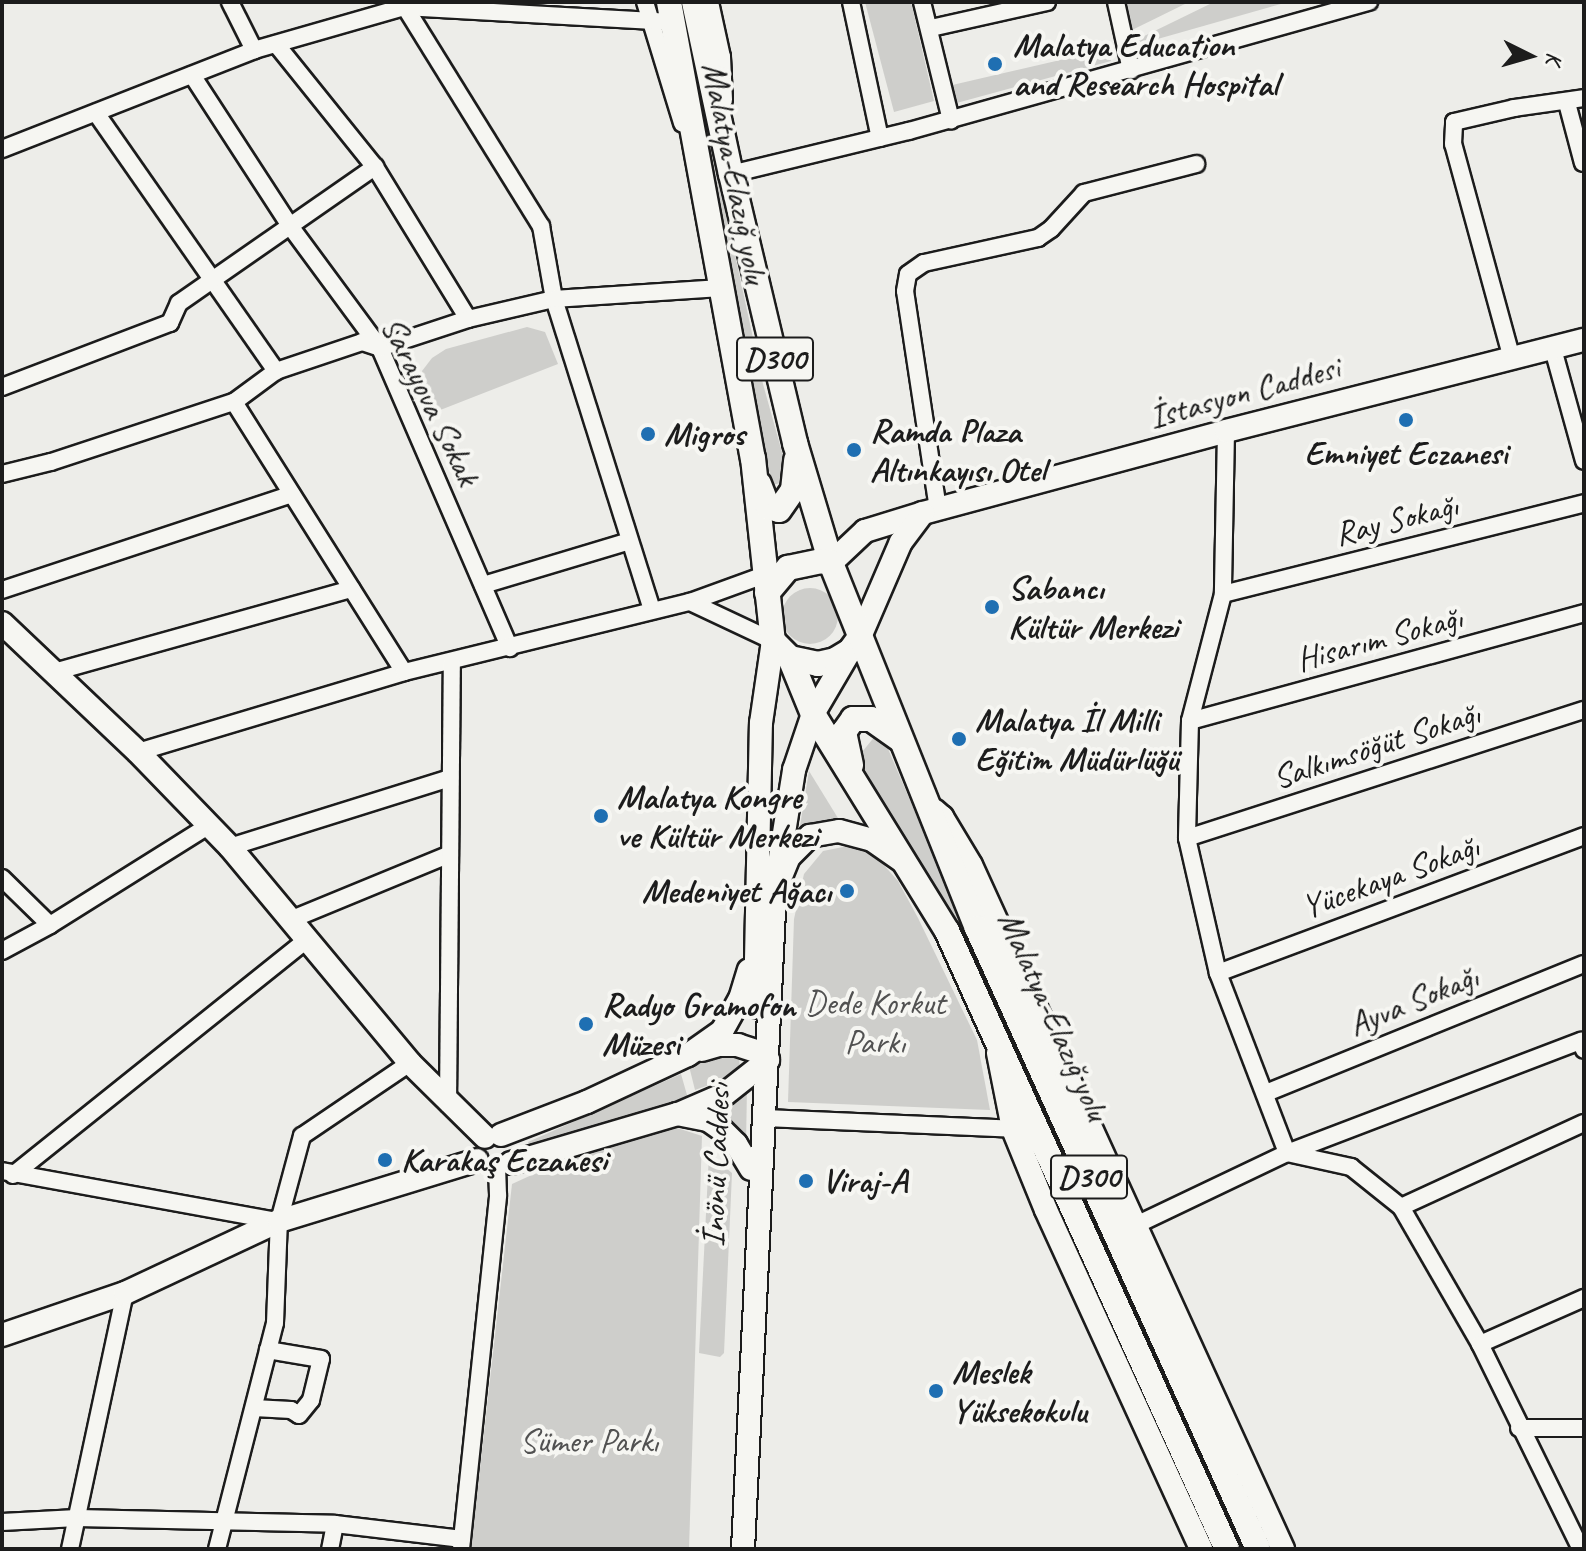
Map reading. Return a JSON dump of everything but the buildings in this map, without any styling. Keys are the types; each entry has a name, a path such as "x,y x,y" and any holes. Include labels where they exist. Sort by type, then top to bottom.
{"highway":[{"name":"Malatya-Elazığ yolu","path":"694,2 728,164 795,443 855,644 902,740 977,928 1258,1549"},
{"name":"Malatya-Elazığ yolu","path":"663,15 702,185 774,578 782,649 813,714 947,931 1227,1549"},
{"path":"753,458 761,495 768,507 779,510 787,503 796,481 795,443"},
{"path":"774,578 820,561 831,563"},
{"path":"782,649 818,664 835,660 855,644"},
{"path":"858,787 845,742 848,723 853,719 871,719 902,740"}],"main road":[{"name":"İstasyon Caddesi","path":"831,563 865,531 930,511 1226,431 1584,340"},
{"path":"758,1061 719,1045 689,1054 587,1102 493,1136 476,1151 477,1160 489,1171 504,1168 677,1114 725,1094 758,1061 775,889 794,770 813,714 855,644 901,542 930,511"},
{"path":"2,623 138,752 230,847 410,1063 448,1104 513,1147 504,1168"},
{"name":"İnönü Caddesi","path":"734,1549 758,1061 756,946 761,723 782,649"},
{"path":"926,803 942,817 971,865 1283,1549"},
{"path":"775,889 789,857 810,836 839,831 872,840 909,866"},
{"path":"689,1054 722,1031 740,999 756,946"},
{"path":"996,1039 1013,1129 1046,1210 1201,1549"},
{"name":"İnönü Caddesi","path":"743,1549 750,1353 765,1118 758,1061"},
{"path":"677,1114 708,1120 721,1129 736,1144 751,1169"},
{"path":"2,1335 125,1293 279,1221 477,1160"}],"street":[{"path":"230,2 254,50"},
{"path":"645,2 663,15"},
{"path":"710,2 722,57 728,164 880,138 1369,2"},
{"path":"851,2 880,138"},
{"path":"922,2 931,28 951,120"},
{"path":"931,28 1047,2"},
{"path":"1116,2 1131,70"},
{"path":"2,149 254,50 403,5 663,15"},
{"path":"403,5 541,226 554,299 652,610"},
{"path":"276,44 375,167 468,319"},
{"name":"Sarayova Sokak","path":"192,75 290,226 380,348 510,648"},
{"path":"1512,359 1453,144 1454,122 1514,108 1567,103 1584,98"},
{"path":"1567,103 1584,164"},
{"path":"96,113 276,371"},
{"path":"930,511 905,291 908,274 924,263 1038,238 1051,229 1084,193 1196,164"},
{"path":"2,387 170,323 179,303 375,167"},
{"path":"2,474 51,462 234,402 276,371 362,342 380,348 468,319 554,299 721,288"},
{"path":"1553,349 1584,461"},
{"path":"234,402 404,672"},
{"path":"1226,431 1223,594 1190,721 1187,838 1218,973 1287,1153"},
{"path":"2,590 292,494"},
{"name":"Ray Sokağı","path":"1223,594 1584,503"},
{"path":"483,585 630,541"},
{"path":"138,752 404,672 452,663 774,578"},
{"path":"54,672 352,589"},
{"path":"690,602 782,649"},
{"name":"Hisarım Sokağı","path":"1190,721 1584,613"},
{"path":"448,1104 452,663"},
{"name":"Salkımsöğüt Sokağı","path":"1187,838 1584,710"},
{"path":"230,847 450,778"},
{"path":"2,951 50,925 208,826"},
{"name":"Yücekaya Sokağı","path":"1218,973 1584,836"},
{"path":"290,920 450,854"},
{"path":"2,878 50,925"},
{"path":"8,1173 306,940"},
{"name":"Ayva Sokağı","path":"1266,1093 1584,964"},
{"path":"1136,1225 1287,1153 1581,1041 1584,1050"},
{"path":"217,1549 275,1323 279,1221 302,1136 410,1063"},
{"path":"765,1118 1013,1129"},
{"path":"1401,1207 1584,1123"},
{"path":"1287,1153 1351,1167 1401,1207 1480,1344 1581,1549"},
{"path":"2,1522 77,1518 335,1524 462,1544 498,1195 504,1168"},
{"path":"8,1173 279,1221"},
{"path":"70,1549 125,1293"},
{"path":"1480,1344 1584,1298"},
{"path":"254,1408 291,1410 299,1415 311,1400 321,1359 268,1350"},
{"path":"1519,1428 1584,1428"},
{"path":"330,1549 335,1524"}],"green space":[{"path":"865,2 911,2 934,101 894,112"},
{"path":"1123,2 1189,2 1130,31"},
{"path":"1214,2 1288,2 1133,46 1132,42"},
{"path":"690,47 763,384 790,481 772,485 681,50"},
{"path":"1108,49 1111,61 953,104 948,86"},
{"path":"527,327 545,332 558,364 430,414 420,388 422,371 432,358 446,349"},
{"path":"810,588 830,596 838,616 830,636 810,644 790,636 782,616 790,596"},
{"path":"880,730 1102,1234 1095,1238 945,915 858,757"},
{"path":"809,771 841,823 798,838"},
{"name":"Dede Korkut Parkı","path":"848,846 874,854 898,881 918,918 977,1040 990,1110 788,1102 794,919 804,874 823,851"},
{"path":"739,1053 740,1074 695,1090 689,1066 705,1056"},
{"path":"681,1074 689,1102 670,1103 531,1149 528,1142"},
{"path":"747,1087 746,1144 704,1109"},
{"name":"Sümer Parkı","path":"668,1125 702,1136 689,1549 471,1549 512,1184 558,1163"},
{"path":"709,1154 732,1173 724,1353 720,1357 699,1353"}],"place":[{"name":"Malatya Education and Research Hospital","path":"995,64"},
{"name":"Emniyet Eczanesi","path":"1406,420"},
{"name":"Migros","path":"648,434"},
{"name":"Ramda Plaza Altınkayısı Otel","path":"854,450"},
{"name":"Sabancı Kültür Merkezi","path":"992,607"},
{"name":"Malatya İl Milli Eğitim Müdürlüğü","path":"959,739"},
{"name":"Malatya Kongre ve Kültür Merkezi","path":"601,816"},
{"name":"Medeniyet Ağacı","path":"847,891"},
{"name":"Radyo Gramofon Müzesi","path":"586,1024"},
{"name":"Karakaş Eczanesi","path":"385,1160"},
{"name":"Viraj-A","path":"806,1181"},
{"name":"Meslek Yüksekokulu","path":"936,1391"}]}
